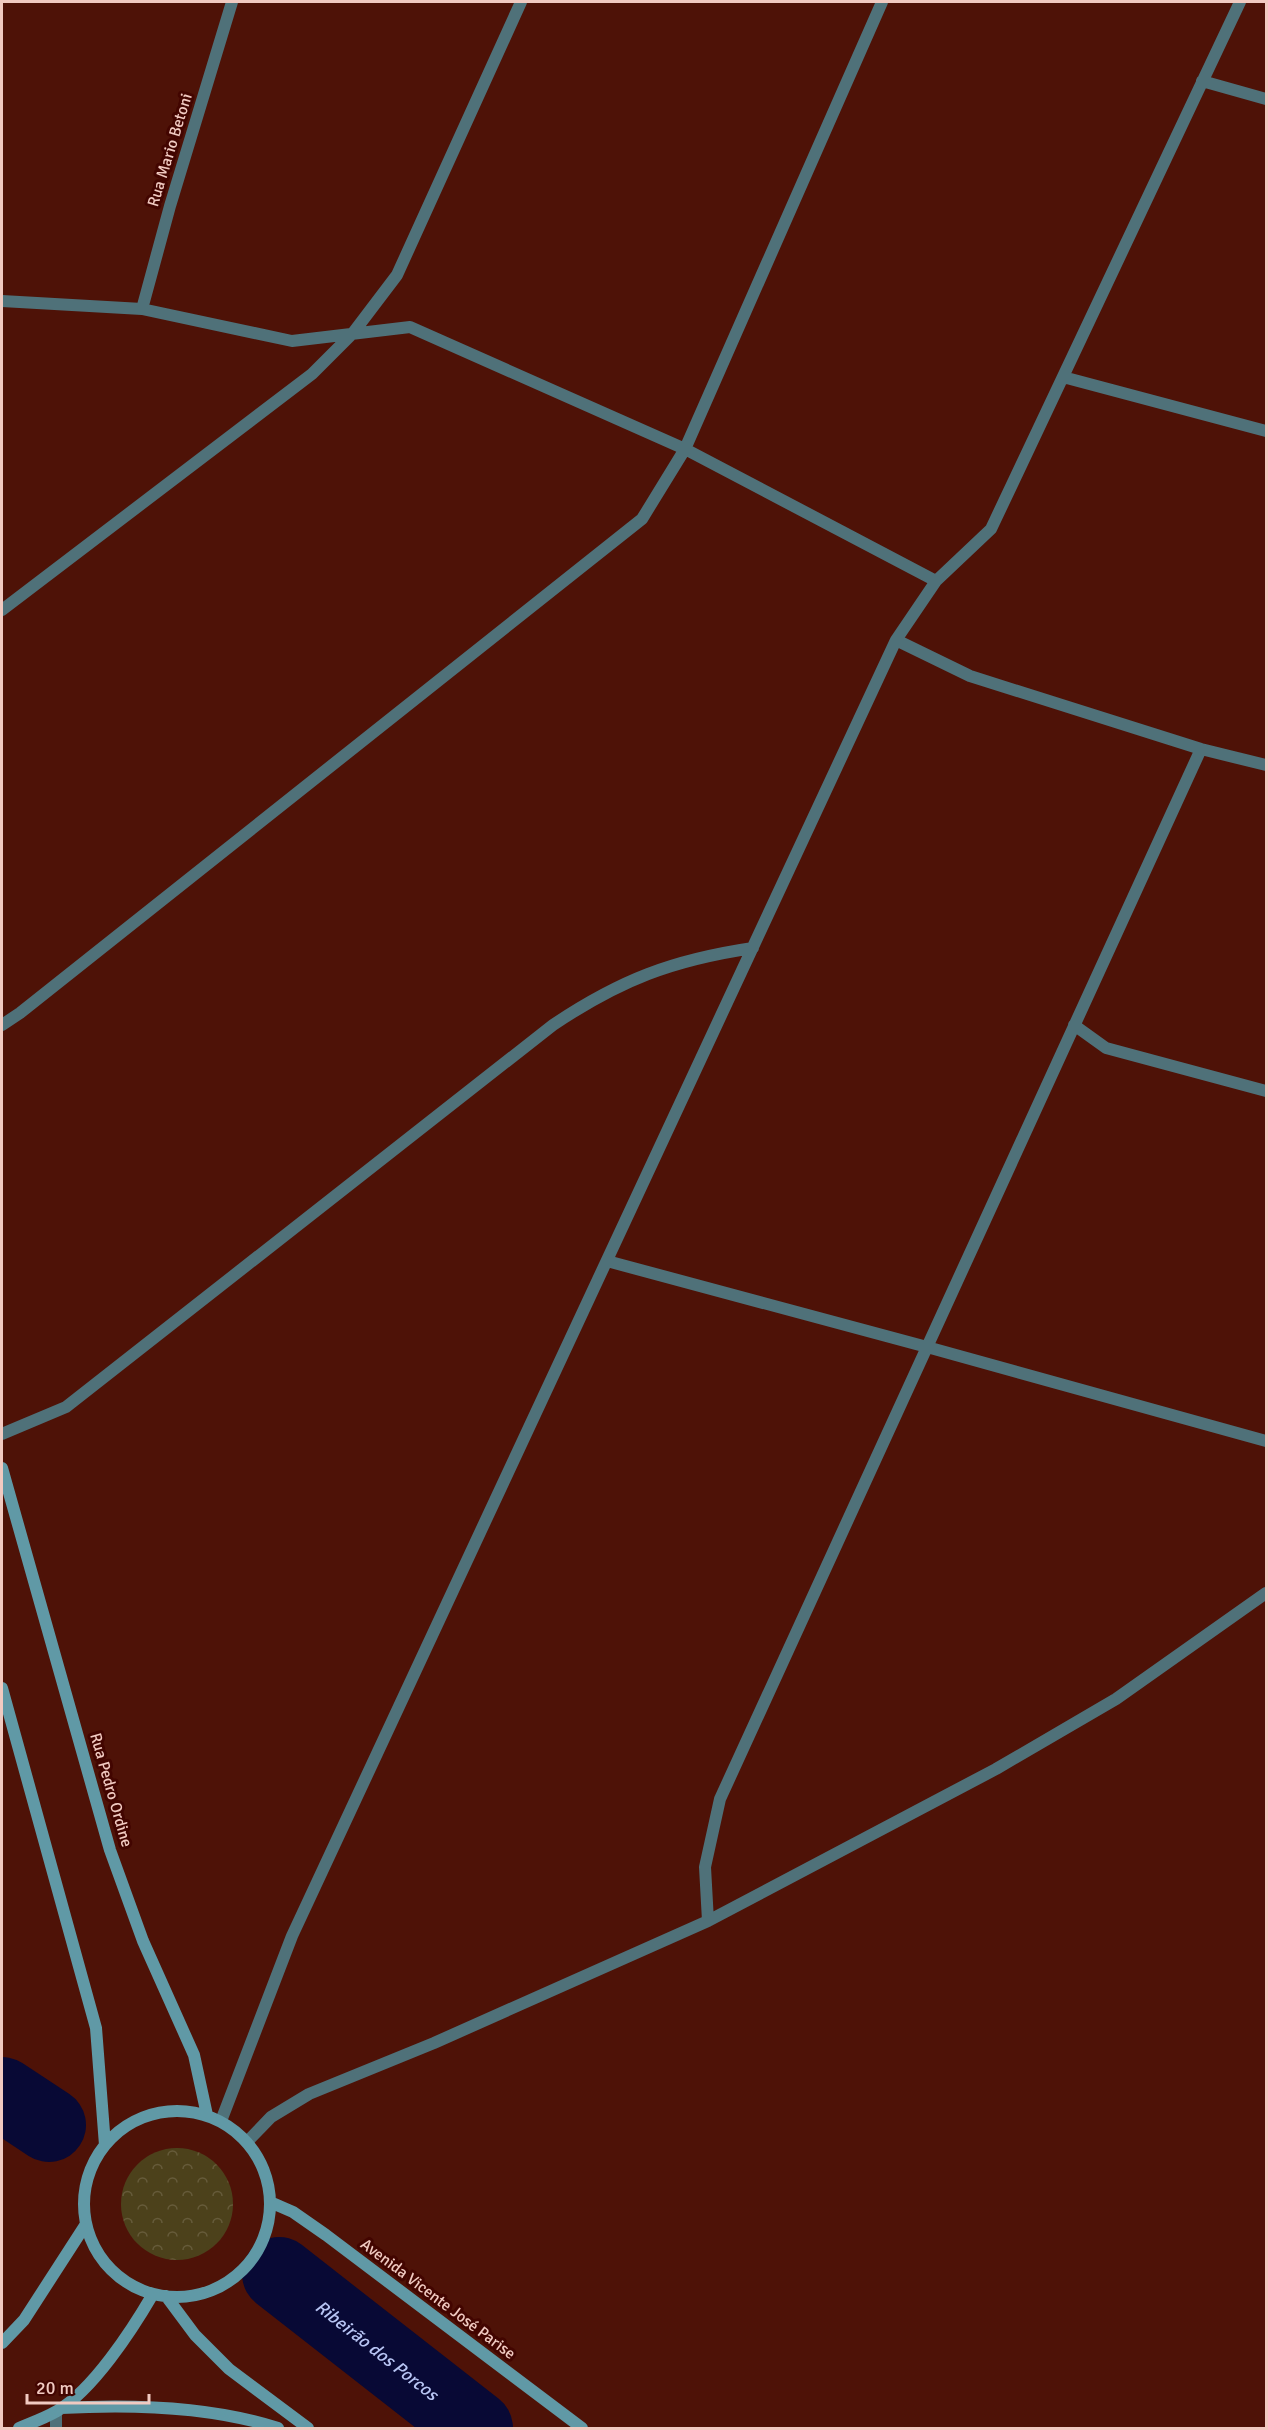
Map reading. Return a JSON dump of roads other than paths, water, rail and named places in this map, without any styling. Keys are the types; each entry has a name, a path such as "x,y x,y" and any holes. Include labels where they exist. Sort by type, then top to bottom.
{"street":[{"name":"Rua Mario Betoni","path":"142,309 170,206 232,2"},
{"path":"2,610 312,374 354,333 397,275 521,2"},
{"path":"2,1024 20,1013 642,519 685,449 882,2"},
{"path":"221,2121 292,1936 896,640 936,580 991,529 1240,2"},
{"path":"1202,81 1266,99"},
{"path":"2,301 142,309 292,341 410,327 685,449 936,580"},
{"path":"1063,377 1266,431"},
{"path":"896,640 970,676 1201,749 1266,765"},
{"path":"708,1921 705,1867 720,1799 1201,749"},
{"path":"2,1434 66,1407 543,1033 584,1004 651,971 684,960 753,948"},
{"path":"1074,1025 1106,1048 1266,1091"},
{"path":"607,1261 1266,1441"},
{"name":"Rua Pedro Ordine","path":"2,1468 110,1850 143,1941 194,2055 207,2115"},
{"path":"247,2142 271,2117 309,2094 434,2043 708,1921 996,1769 1106,1705 1266,1593"},
{"path":"2,1688 96,2028 105,2145"},
{"path":"179,2110 207,2115 221,2121 247,2142 261,2162 269,2186 267,2228 256,2252 239,2273 217,2287 192,2295 159,2295 129,2284 109,2268 94,2248 86,2224 83,2198 90,2170 105,2145 126,2126 151,2114 179,2110"},
{"name":"Avenida Vicente José Parise","path":"270,2202 293,2212 326,2235 582,2428"},
{"path":"2,2343 24,2320 86,2224"},
{"path":"19,2428 59,2410 91,2381 159,2295"},
{"path":"159,2295 229,2369 308,2428"},
{"path":"59,2410 97,2406 174,2409 216,2414 278,2428"},
{"path":"56,2428 59,2410"}],"waterway":[{"name":"Ribeirão dos Porcos","path":"2,2094 49,2125"},
{"name":"Ribeirão dos Porcos","path":"279,2274 476,2428"}]}
